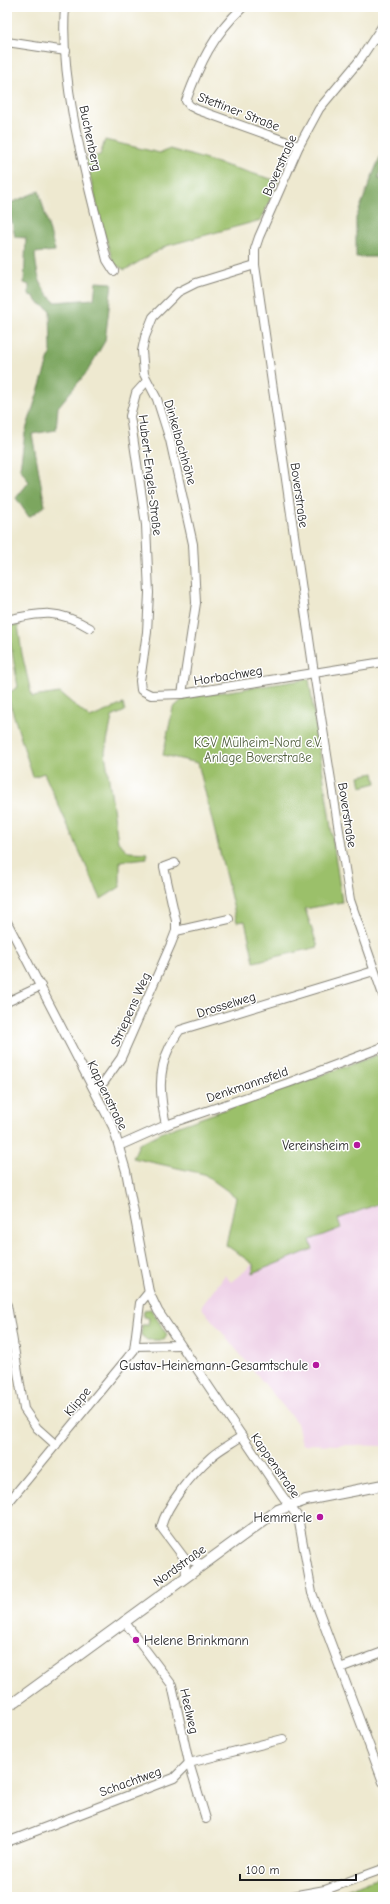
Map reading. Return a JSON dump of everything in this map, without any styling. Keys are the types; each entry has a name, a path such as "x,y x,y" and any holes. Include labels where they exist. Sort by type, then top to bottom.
{"street":[{"name":"Buchenberg","path":"65,7 66,51 70,94 83,161 107,260 114,271"},
{"name":"Stettiner Straße","path":"243,7 221,29 206,51 186,101 190,106 198,110 300,146"},
{"name":"Boverstraße","path":"383,25 375,38 319,109 300,146 259,237 256,249 255,265 314,673 350,900 383,995"},
{"path":"375,38 383,42"},
{"path":"7,42 66,51"},
{"name":"Dinkelbachhöhe","path":"182,694 196,603 193,544 170,440 157,399 146,382 142,365 145,337 153,317 164,304 178,292 189,286 255,265"},
{"name":"Hubert-Engels-Straße","path":"145,694 139,685 146,632 149,593 146,525 130,416 136,393 146,382"},
{"path":"7,620 36,613 48,613 76,620 90,628"},
{"name":"Horbachweg","path":"145,694 151,696 182,694 383,662"},
{"name":"Striepens Weg","path":"94,1089 104,1082 120,1058 176,931 176,921 164,867 175,863"},
{"path":"176,931 229,919"},
{"name":"Kappenstraße","path":"7,922 109,1119 126,1171 150,1292 158,1311 298,1517 312,1593 383,1782"},
{"name":"Drosselweg","path":"166,1125 160,1098 161,1072 165,1056 180,1030 374,971"},
{"path":"7,1002 41,986"},
{"name":"Denkmannsfeld","path":"119,1146 166,1125 288,1083 383,1047"},
{"path":"150,1292 140,1303 135,1346 180,1345"},
{"path":"7,1305 24,1409 32,1422 56,1445"},
{"name":"Klippe","path":"7,1504 134,1350 135,1346"},
{"path":"186,1576 185,1559 162,1527 164,1517 196,1472 212,1456 242,1436"},
{"name":"Nordstraße","path":"7,1705 16,1701 272,1514 289,1505 347,1491 383,1485"},
{"path":"185,1559 203,1564"},
{"name":"Heelweg","path":"124,1621 172,1685 189,1762 206,1819"},
{"path":"340,1668 383,1652"},
{"path":"189,1762 283,1739"},
{"name":"Schachtweg","path":"7,1842 174,1778 189,1762"},
{"path":"286,1897 325,1890 383,1869"}],"shaded area":[{"name":"Gustav-Heinemann-Gesamtschule","path":"383,1202 383,1446 302,1444 297,1423 201,1307 225,1275 231,1282 253,1264 253,1272 313,1249 310,1240 341,1228 338,1219"}],"green space":[{"path":"105,140 160,153 170,149 278,181 261,220 166,246 125,270 114,264 103,230 86,159 100,155"},
{"path":"383,153 383,164 378,179 383,179 383,257 356,257 356,218 377,164"},
{"path":"39,191 55,251 35,253 38,274 45,291 55,302 94,299 96,282 112,283 105,341 87,372 58,407 56,430 32,434 45,506 29,517 16,498 29,482 20,468 25,433 51,351 50,310 36,301 34,296 29,295 29,285 24,283 26,238 15,237 8,204"},
{"path":"18,625 22,654 32,697 60,693 90,718 123,704 125,711 112,717 105,752 118,842 129,852 147,853 147,858 120,861 120,887 101,899 44,773 33,777 7,694 18,687 8,627"},
{"name":"KGV Mülheim-Nord e.V. Anlage Boverstraße","path":"309,679 342,902 305,909 318,947 254,962 245,921 237,922 198,763 163,755 173,708 184,698"},
{"path":"374,773 376,783 361,787 359,776"},
{"path":"383,1053 383,1202 338,1219 341,1228 310,1240 313,1249 253,1273 253,1264 226,1245 236,1197 204,1174 133,1158 139,1144 165,1131"},
{"path":"151,1309 167,1335 164,1340 147,1340 141,1335 142,1325 148,1325 149,1318 143,1317 144,1310"},
{"path":"383,1875 383,1897 320,1897 334,1895"}],"place":[{"name":"Vereinsheim","path":"357,1145"},
{"name":"Gustav-Heinemann-Gesamtschule","path":"316,1365"},
{"name":"Hemmerle","path":"320,1517"},
{"name":"Helene Brinkmann","path":"136,1640"}]}
